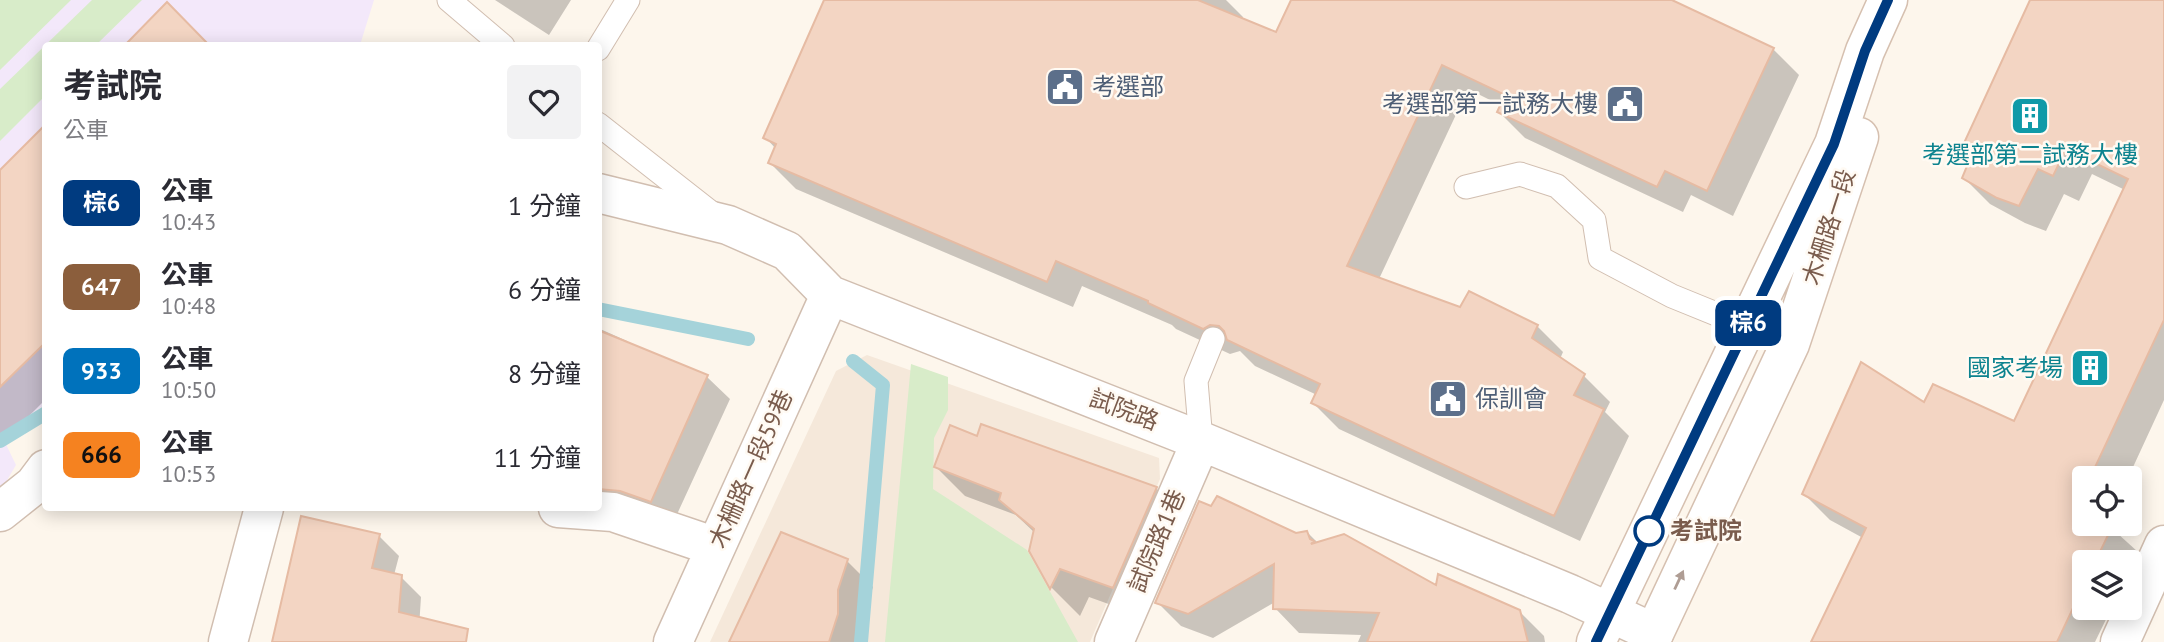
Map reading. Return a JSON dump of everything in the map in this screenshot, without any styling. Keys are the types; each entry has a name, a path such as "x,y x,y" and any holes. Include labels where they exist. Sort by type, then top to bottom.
{"street":[{"name":"木柵路一段","path":"1603,628 1834,144 1865,51 1893,4"},
{"name":"木柵路一段","path":"1652,638 1790,344 1885,60 1893,4"},
{"name":"試院路","path":"602,194 728,225 787,251 830,295 1201,441 1570,594 1603,628 1652,638"},
{"name":"木柵路一段59巷","path":"673,642 830,295"},
{"name":"試院路1巷","path":"1114,642 1201,441"},
{"path":"0,512 34,485 42,474"},
{"path":"228,642 263,511"},
{"path":"599,511 613,512 716,547"},
{"path":"2120,642 2164,545"}],"lane":[{"path":"449,0 498,42"},
{"path":"602,42 628,0"},
{"path":"602,127 728,225"},
{"path":"1466,187 1520,174 1557,186 1594,220 1600,258 1672,296 1790,344"},
{"path":"1201,441 1196,381 1213,339"}],"shaded area":[{"path":"0,0 374,0 361,42 42,42 42,407 1,434 16,465 0,492"},
{"path":"867,355 1159,458 1160,479 1090,642 710,642 836,371"}],"green space":[{"path":"0,0 71,0 0,70"},
{"path":"92,0 142,0 99,42 49,42"},
{"path":"42,48 42,99 0,141 0,89"},
{"path":"911,364 948,377 948,410 934,438 933,489 1027,550 1078,642 885,642"}],"building":[{"path":"824,0 1198,0 1276,32 1291,0 1672,0 1774,48 1707,191 1665,171 1657,187 1497,112 1505,95 1442,65 1347,266 1460,307 1469,291 1538,325 1532,338 1585,374 1574,395 1604,409 1554,516 1311,403 1320,384 1227,340 1219,326 1210,325 1203,329 1148,301 1056,261 1047,282 768,163 776,144 763,138"},
{"name":"國家考場","path":"2030,0 2164,0 2164,320 2096,466 2072,466 2072,536 2108,536 2101,550 2072,550 2072,610 2057,642 1811,642 1866,528 1802,494 1861,362 1924,402 1933,384 2014,421 2128,179 2066,149 2053,176 2038,169 2019,206 1997,198 1962,178 1970,159 1964,143"},
{"path":"167,2 206,42 128,42"},
{"path":"42,128 42,346 0,387 0,170"},
{"path":"602,332 708,375 651,502 620,491 602,489"},
{"path":"981,424 1157,487 1113,588 1060,569 1050,589 1029,551 1034,529 999,500 1001,493 934,467 950,425 977,436"},
{"path":"1217,496 1296,533 1307,531 1310,539 1314,541 1311,544 1344,534 1436,585 1438,574 1520,610 1528,642 1367,642 1379,613 1273,609 1274,564 1188,614 1155,603 1199,501 1211,506"},
{"path":"301,516 380,534 372,568 402,575 399,612 468,629 466,642 272,642"},
{"path":"781,532 848,559 838,590 838,614 829,642 729,642"}],"waterway":[{"path":"602,310 748,339"},
{"path":"853,361 883,385 861,642"},
{"path":"0,441 42,415"}],"bus line":[{"name":"棕6","path":"1596,642 1834,144 1865,51 1888,0"}],"place":[{"name":"考選部","path":"1065,87"},
{"name":"考選部第一試務大樓","path":"1625,104"},
{"name":"考選部第二試務大樓","path":"2030,116"},
{"name":"國家考場","path":"2090,368"},
{"name":"保訓會","path":"1448,399"},
{"name":"考試院","path":"1649,531"}]}
